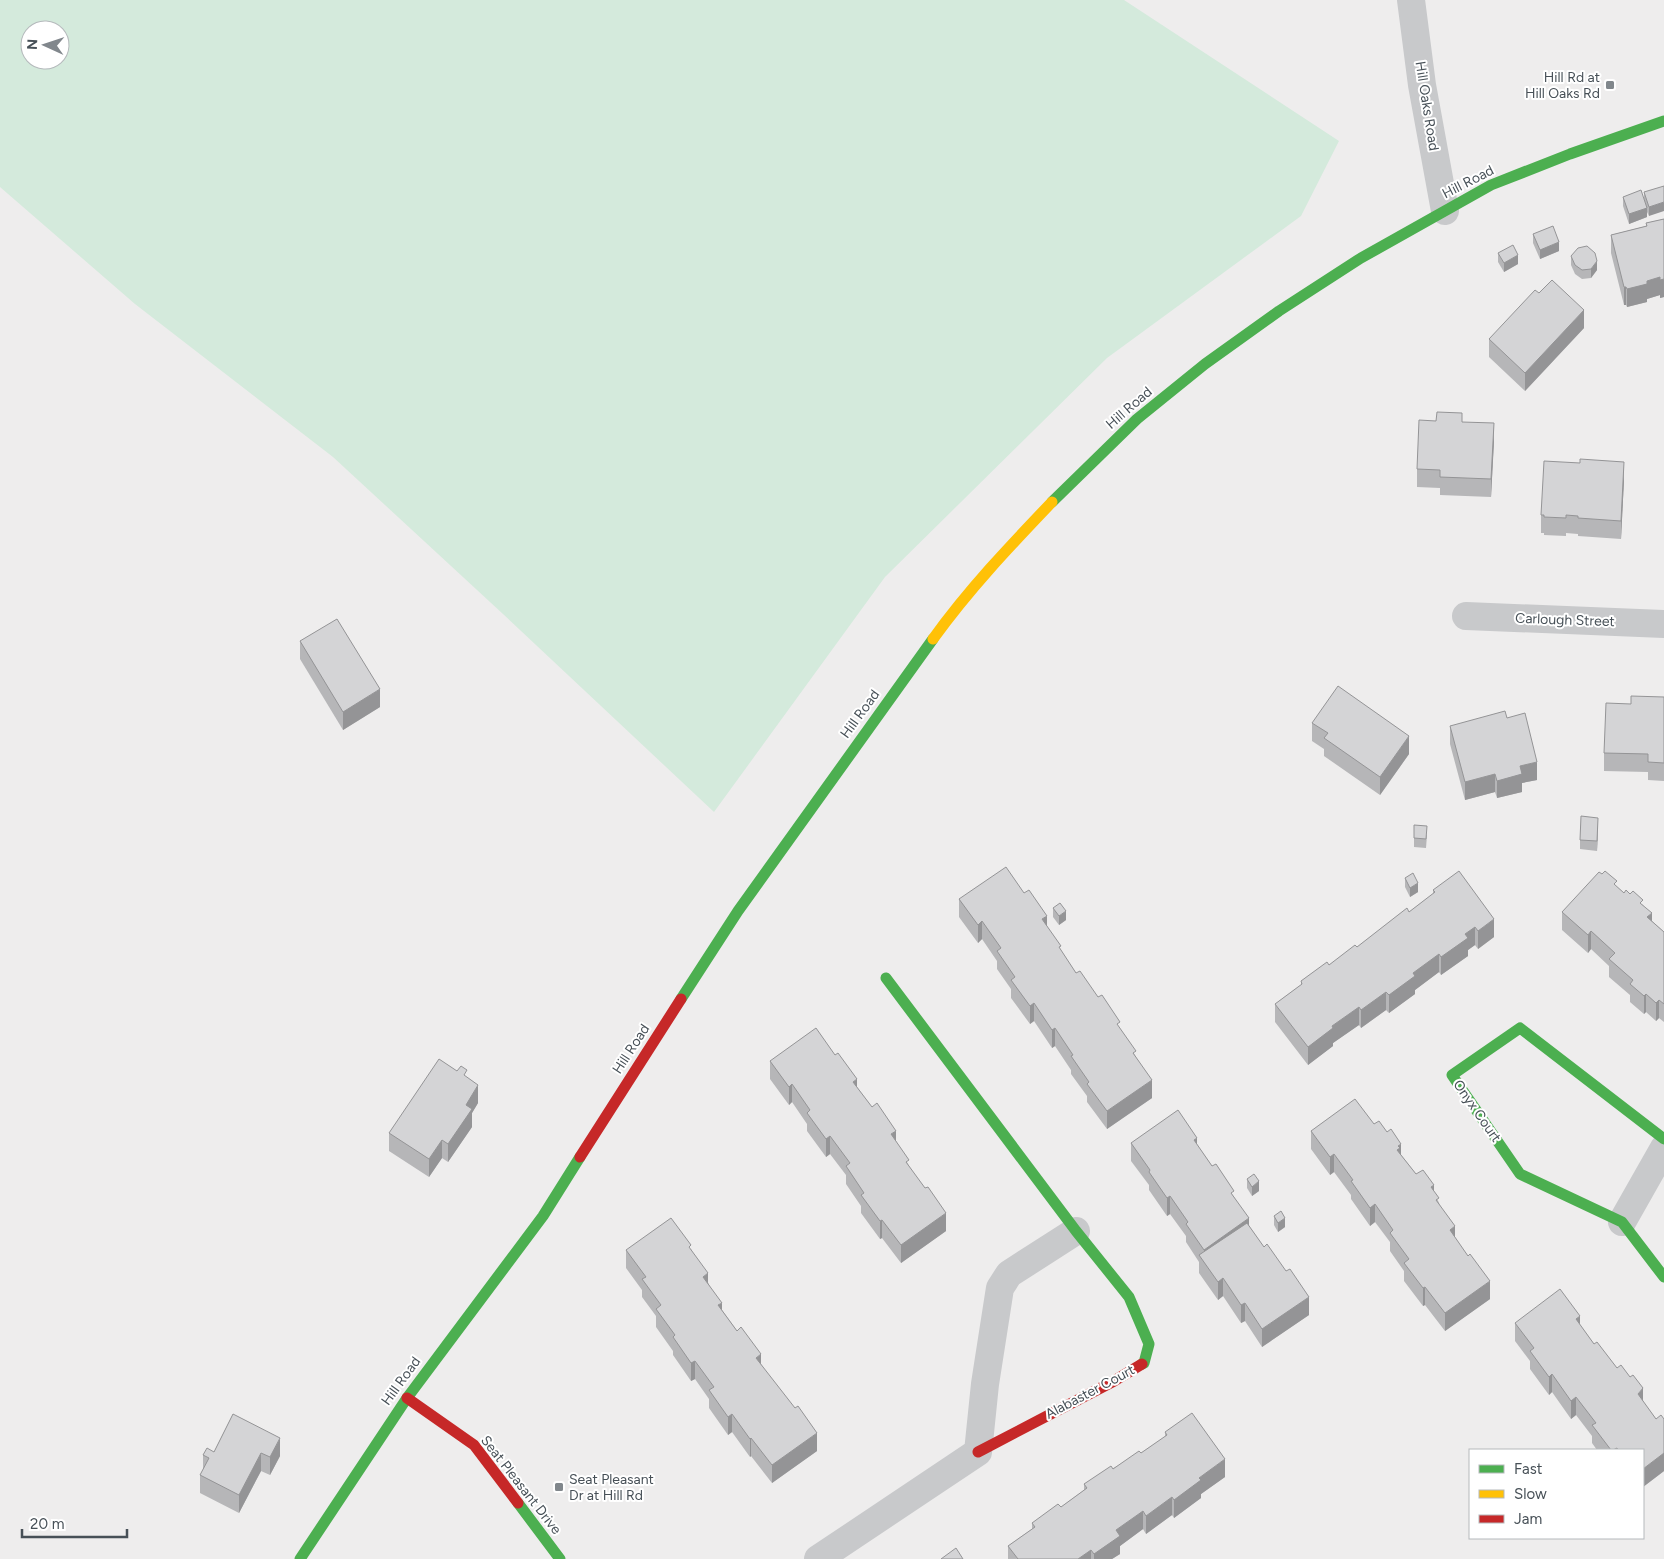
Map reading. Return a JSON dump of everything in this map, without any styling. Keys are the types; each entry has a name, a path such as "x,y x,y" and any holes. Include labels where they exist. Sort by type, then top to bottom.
{"street":[{"name":"Hill Oaks Road","path":"1411,0 1422,85 1445,211"},
{"name":"Hill Road","path":"300,1559 406,1398 543,1216 639,1063 750,896 951,614 997,559 1071,482 1131,426 1205,364 1279,311 1361,258 1491,185 1597,144 1664,121"},
{"name":"Carlough Street","path":"1466,616 1664,624"},
{"name":"Alabaster Court","path":"818,1559 978,1452 1144,1363 1149,1344 1129,1297 1076,1231 886,978"},
{"name":"Onyx Court","path":"1664,1138 1520,1028 1452,1075 1520,1174 1622,1222 1664,1277"},
{"path":"1622,1222 1664,1148"},
{"path":"978,1452 985,1384 1000,1288 1009,1274 1076,1231"},
{"name":"Seat Pleasant Drive","path":"406,1398 474,1445 560,1559"}],"green space":[{"path":"0,0 1124,0 1339,141 1301,216 1107,358 885,577 714,812 333,457 135,304 0,187"}],"building":[{"path":"1664,186 1664,202 1649,207 1644,192"},
{"path":"1641,190 1647,208 1629,214 1623,197"},
{"path":"1664,219 1664,279 1660,280 1660,277 1647,281 1647,284 1627,289 1624,287 1611,235 1647,226 1646,223"},
{"path":"1553,226 1559,242 1540,250 1533,234"},
{"path":"1513,245 1518,255 1504,263 1498,253"},
{"path":"1587,246 1595,253 1597,261 1591,269 1582,270 1575,265 1571,256 1578,248"},
{"path":"1552,280 1584,310 1525,373 1489,339 1535,290 1539,293"},
{"path":"1437,412 1462,413 1462,422 1494,423 1491,479 1440,477 1440,470 1417,469 1419,420 1436,421"},
{"path":"1580,459 1624,462 1621,521 1578,518 1578,516 1566,515 1566,518 1544,517 1544,515 1541,515 1544,461 1580,463"},
{"path":"337,619 380,689 343,712 300,641"},
{"path":"1338,686 1409,736 1380,777 1324,738 1328,733 1312,723"},
{"path":"1631,696 1664,697 1664,763 1648,762 1648,754 1604,753 1606,703 1631,704"},
{"path":"1505,711 1507,718 1525,713 1537,762 1520,766 1522,774 1497,781 1495,774 1465,782 1450,726"},
{"path":"1581,816 1598,818 1597,841 1580,840"},
{"path":"1414,825 1427,826 1426,839 1414,838"},
{"path":"1006,867 1024,893 1029,890 1047,916 1042,919 1061,946 1059,947 1076,973 1080,971 1098,997 1102,995 1120,1022 1117,1024 1136,1051 1133,1053 1152,1080 1107,1111 1087,1084 1089,1082 1055,1028 1052,1030 1034,1003 1030,1006 1011,980 1015,977 997,951 1001,948 982,921 978,925 959,899"},
{"path":"1459,871 1494,919 1478,931 1475,927 1465,934 1468,938 1441,957 1439,954 1413,973 1415,976 1389,995 1386,992 1361,1010 1359,1007 1332,1026 1333,1028 1308,1047 1275,1004 1302,984 1301,981 1327,962 1329,965 1355,945 1357,947 1407,908 1409,912 1435,892 1433,890"},
{"path":"1605,871 1617,881 1614,884 1624,893 1626,890 1630,894 1633,891 1643,900 1640,903 1652,913 1647,917 1664,932 1664,1004 1659,1000 1656,1003 1646,994 1644,996 1630,984 1633,980 1609,959 1615,953 1591,931 1588,935 1562,912 1599,872 1602,874"},
{"path":"1413,873 1418,883 1410,888 1405,878"},
{"path":"1060,903 1066,911 1059,916 1053,908"},
{"path":"816,1028 835,1055 838,1053 857,1079 853,1082 872,1107 877,1103 896,1131 891,1134 909,1160 906,1162 925,1188 928,1187 946,1213 901,1245 861,1195 864,1193 846,1166 850,1163 830,1136 826,1139 807,1113 810,1110 792,1084 789,1087 770,1061"},
{"path":"439,1059 457,1071 461,1066 467,1070 464,1075 478,1085 466,1105 472,1109 448,1144 442,1140 429,1159 389,1133"},
{"path":"1355,1099 1374,1124 1379,1121 1387,1132 1391,1129 1401,1144 1397,1150 1416,1174 1423,1170 1434,1185 1431,1187 1439,1198 1436,1200 1455,1226 1450,1230 1468,1256 1470,1254 1490,1281 1445,1313 1404,1263 1409,1259 1390,1233 1393,1230 1375,1204 1370,1208 1334,1154 1330,1157 1311,1131"},
{"path":"1178,1110 1197,1138 1194,1140 1212,1166 1216,1164 1234,1191 1231,1193 1249,1218 1204,1250 1186,1224 1188,1222 1170,1196 1167,1198 1131,1143"},
{"path":"1254,1174 1259,1181 1252,1187 1247,1179"},
{"path":"1281,1211 1285,1218 1278,1223 1274,1216"},
{"path":"671,1218 691,1245 689,1247 708,1273 703,1277 722,1303 718,1305 737,1331 741,1327 761,1354 756,1358 795,1408 798,1406 817,1433 772,1465 732,1414 728,1417 709,1390 714,1387 695,1361 691,1363 673,1337 675,1335 656,1309 661,1305 642,1279 646,1277 626,1250"},
{"path":"1247,1223 1264,1247 1267,1244 1286,1271 1290,1269 1309,1297 1262,1329 1245,1303 1241,1305 1223,1278 1218,1282 1199,1255"},
{"path":"1560,1289 1580,1316 1576,1319 1594,1344 1597,1342 1617,1368 1621,1365 1630,1377 1633,1375 1643,1388 1638,1394 1656,1419 1661,1415 1664,1419 1664,1453 1644,1468 1644,1449 1610,1449 1592,1425 1596,1423 1576,1397 1571,1401 1552,1374 1549,1377 1530,1351 1534,1348 1515,1323"},
{"path":"1192,1413 1225,1459 1199,1478 1201,1480 1174,1500 1172,1497 1146,1516 1143,1511 1116,1530 1120,1536 1094,1554 1091,1550 1078,1559 1018,1559 1008,1546 1035,1527 1032,1523 1058,1504 1061,1507 1087,1488 1084,1484 1111,1466 1113,1469 1139,1451 1141,1453 1167,1435 1165,1432"},
{"path":"233,1414 280,1438 270,1457 261,1453 239,1495 200,1475 209,1458 203,1455 207,1448 214,1452"},
{"path":"956,1548 963,1559 941,1559"}],"traffic: fast":[{"path":"1052,502 1137,419 1205,364 1279,311 1361,258 1491,185 1570,154 1664,121"},
{"path":"681,999 738,911 933,639"},
{"path":"886,978 1076,1231 1129,1297 1149,1344 1144,1363 1142,1364"},
{"path":"1664,1139 1520,1028 1452,1075 1520,1174 1622,1222 1664,1277"},
{"path":"300,1559 407,1398 543,1216 580,1157"},
{"path":"518,1503 560,1559"}],"traffic: slow":[{"path":"933,639 975,585 1052,502"}],"traffic: jam":[{"path":"580,1157 681,999"},
{"path":"978,1452 1114,1381 1142,1364"},
{"path":"407,1398 474,1445 518,1503"}],"place":[{"name":"Hill Rd at Hill Oaks Rd","path":"1610,85"},
{"name":"Seat Pleasant Dr at Hill Rd","path":"559,1487"}]}
